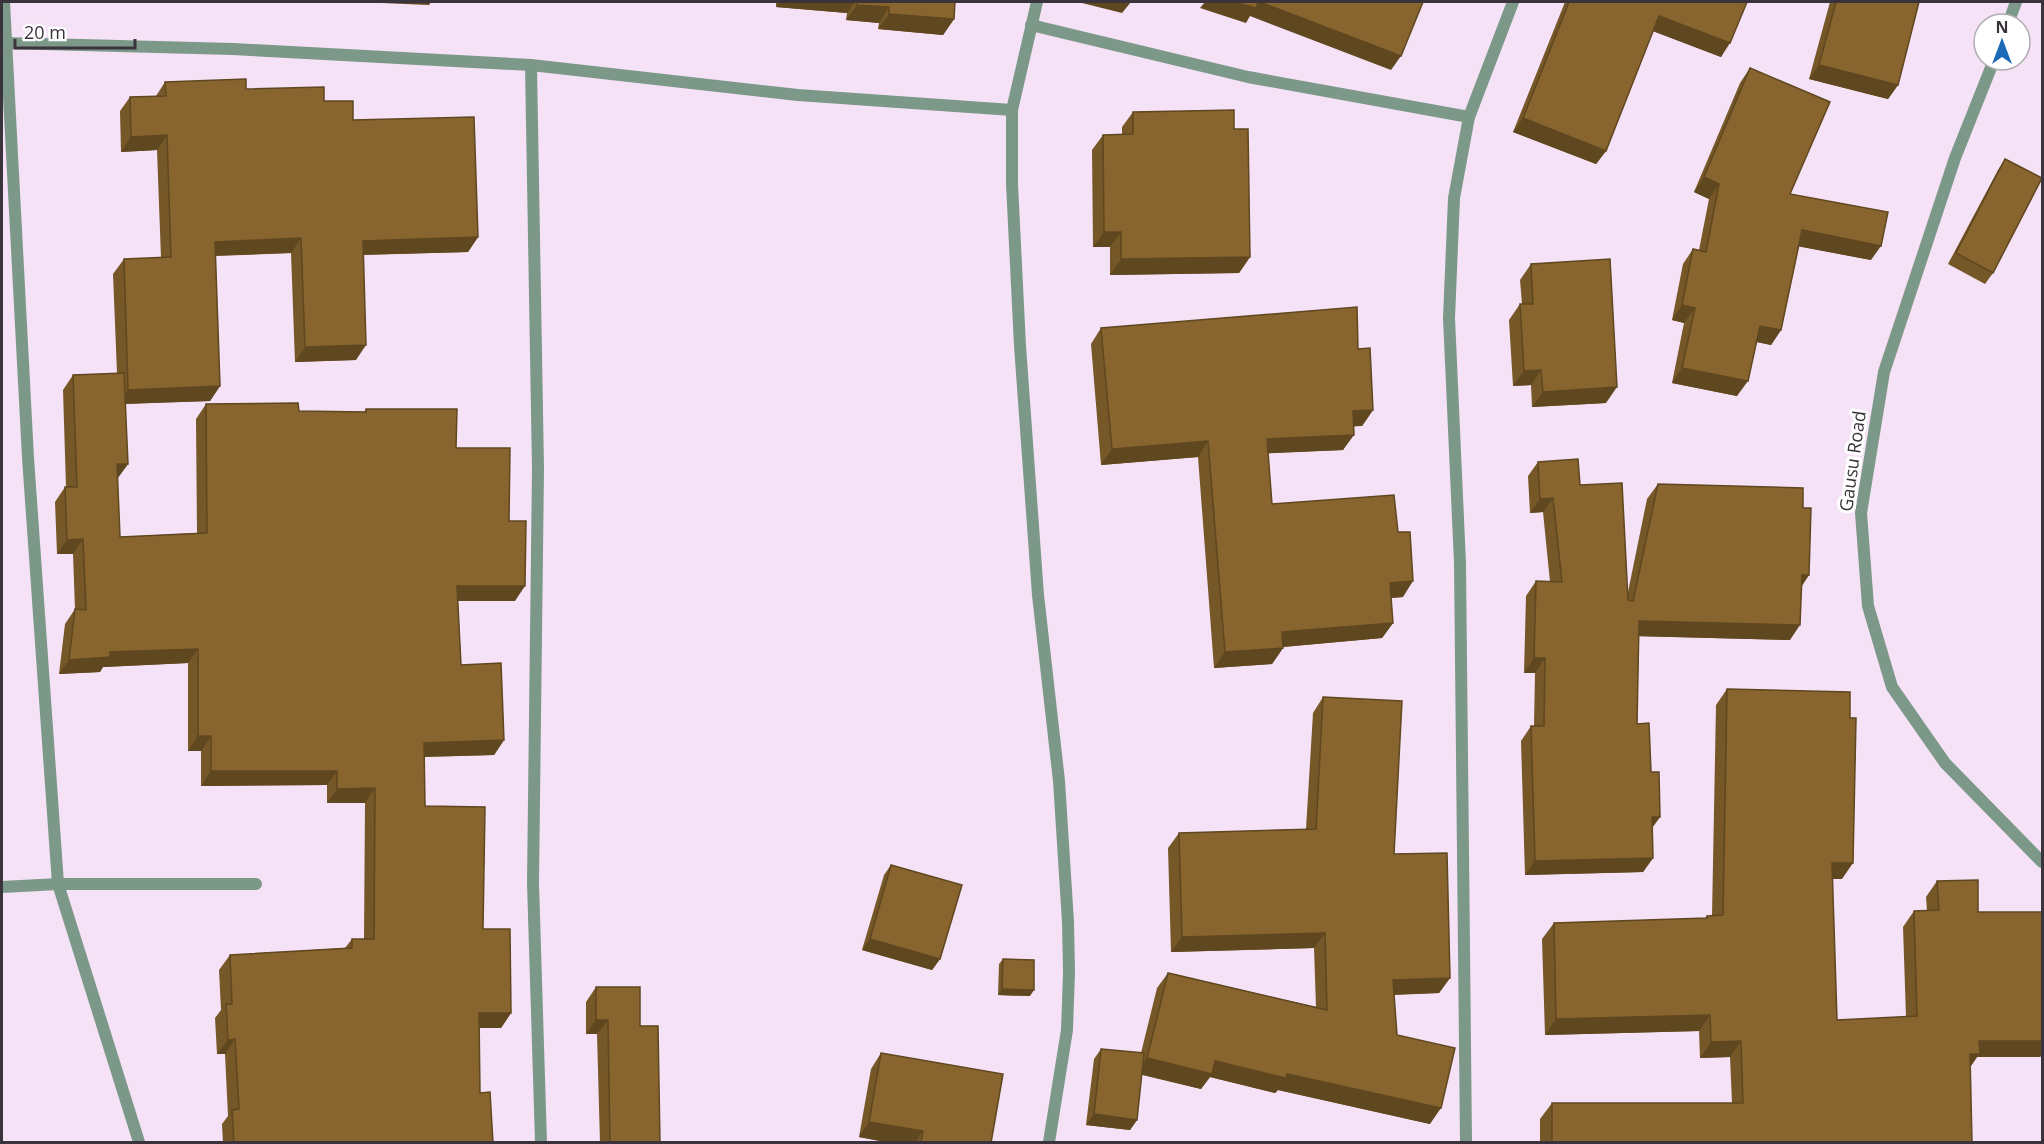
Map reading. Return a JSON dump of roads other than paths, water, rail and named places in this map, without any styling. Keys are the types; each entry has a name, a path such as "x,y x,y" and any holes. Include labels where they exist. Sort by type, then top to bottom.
{"street":[{"path":"4,2 28,458 58,884 139,1143"},
{"path":"1036,2 1012,110 1012,184 1020,346 1038,595 1059,781 1068,922 1067,1030 1049,1143"},
{"path":"1466,1143 1460,563 1449,318 1454,198 1469,117 1513,2"},
{"path":"1031,25 1248,77 1469,117"},
{"path":"5,42 233,49 531,65 798,95 1012,110"},
{"path":"531,65 538,469 533,883 541,1143"},
{"name":"Gausu Road","path":"1989,72 1955,158 1884,372 1860,513 1868,606 1892,687 1945,763 2043,862"},
{"path":"2,886 256,884"}]}
